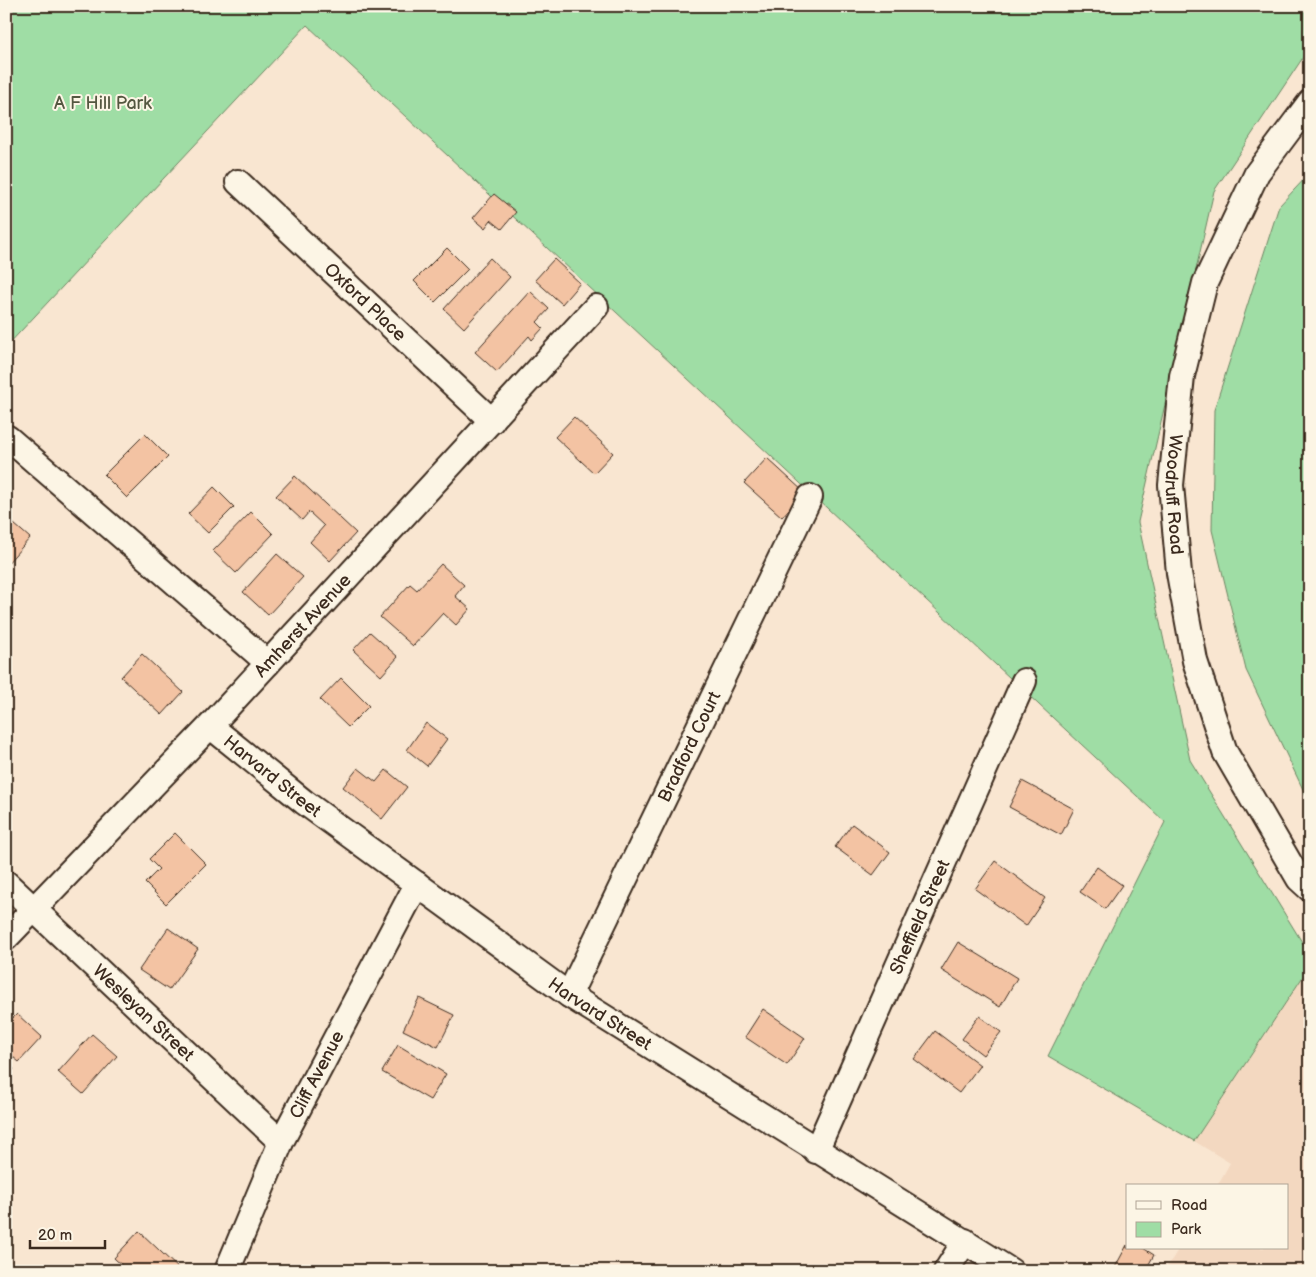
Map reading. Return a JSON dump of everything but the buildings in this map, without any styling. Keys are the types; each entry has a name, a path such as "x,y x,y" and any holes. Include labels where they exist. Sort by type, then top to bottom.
{"street":[{"name":"Woodruff Road","path":"1310,102 1257,173 1205,283 1182,376 1171,485 1178,572 1195,661 1225,752 1300,879 1310,889"},
{"name":"Oxford Place","path":"238,182 492,421"},
{"name":"Amherst Avenue","path":"6,938 210,726 596,307"},
{"path":"8,438 268,663"},
{"name":"Bradford Court","path":"569,995 810,496"},
{"name":"Sheffield Street","path":"816,1151 1024,681"},
{"name":"Harvard Street","path":"210,726 304,802 569,995 1011,1271"},
{"name":"Wesleyan Street","path":"6,884 34,908 281,1142"},
{"name":"Cliff Avenue","path":"227,1271 281,1142 417,884"},
{"path":"946,1271 965,1241"}],"shaded area":[{"path":"1310,966 1310,1271 1165,1271 1178,1250 1288,1250 1288,1184 1218,1184 1230,1163 1194,1141"}],"green space":[{"name":"A F Hill Park","path":"6,6 1310,6 1310,47 1214,191 1138,522 1190,760 1310,955 1310,966 1194,1141 1048,1056 1165,822 307,25 6,347"},
{"path":"1310,173 1310,804 1246,670 1212,530 1214,410 1279,206"}]}
